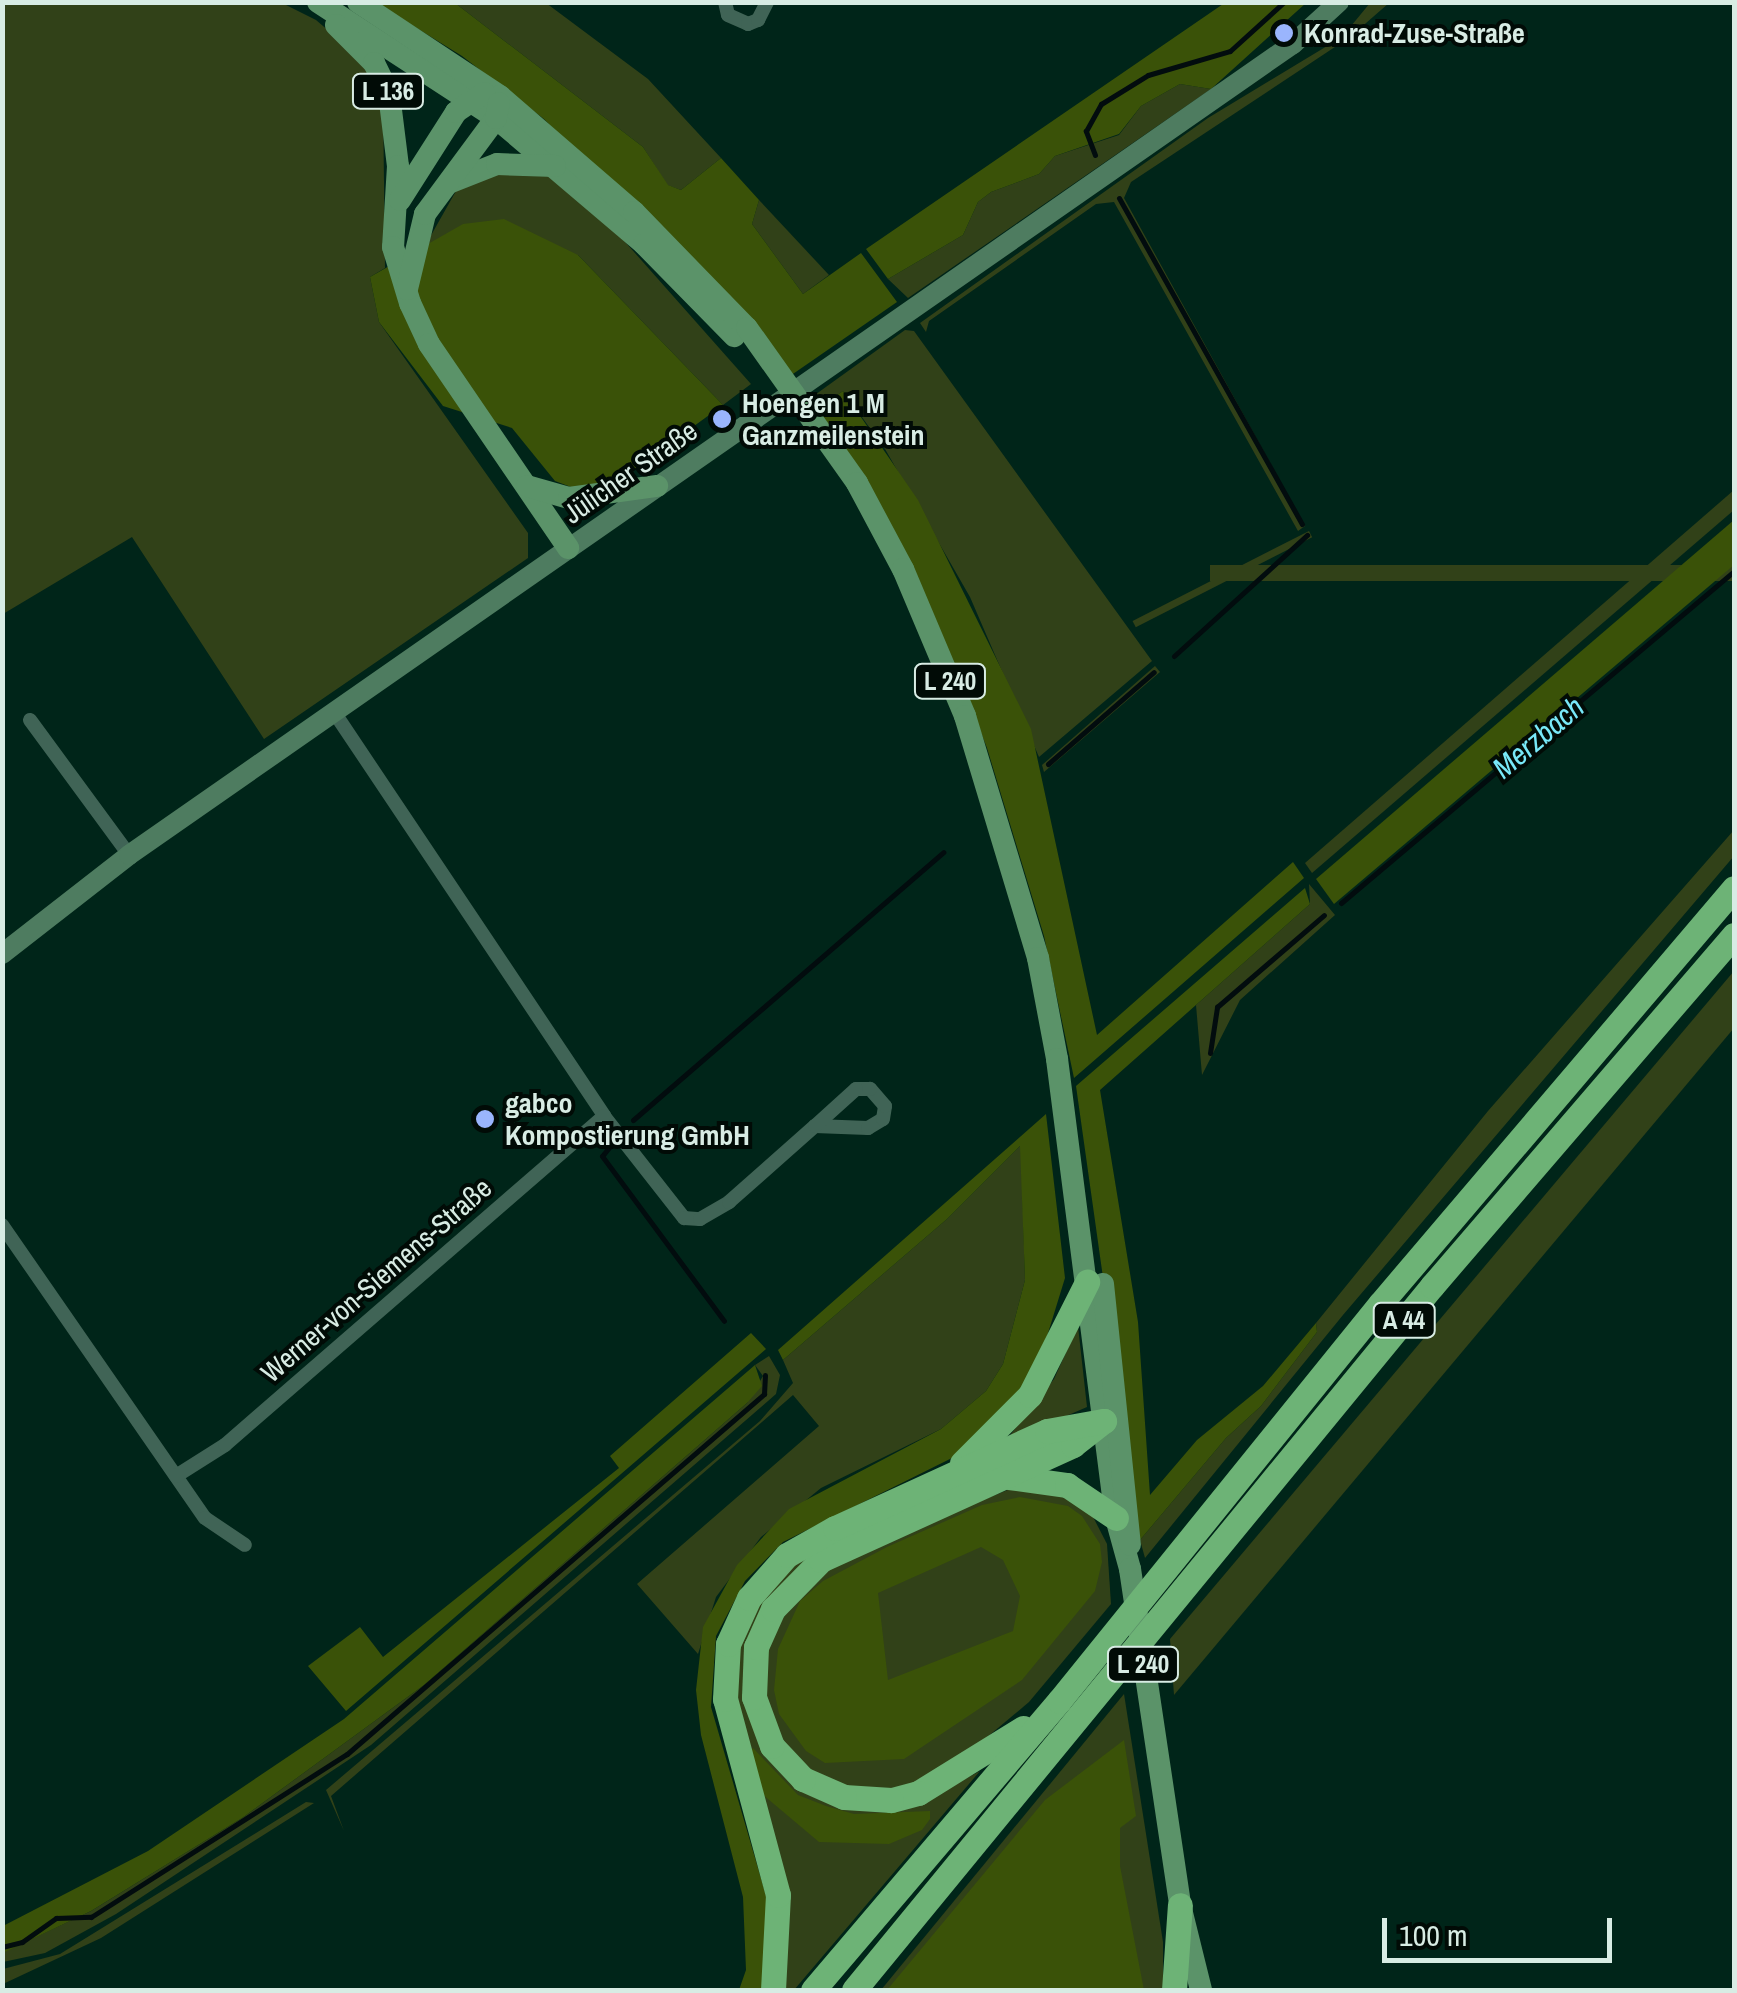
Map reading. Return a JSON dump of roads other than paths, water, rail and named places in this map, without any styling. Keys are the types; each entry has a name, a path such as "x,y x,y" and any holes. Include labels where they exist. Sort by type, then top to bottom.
{"highway":[{"name":"A 44","path":"813,1990 1059,1702 1380,1304 1734,888"},
{"name":"A 44","path":"854,1990 1432,1286 1734,935"},
{"path":"948,1477 1030,1395 1087,1282"},
{"path":"1059,1702 942,1782 868,1800 802,1779 772,1746 757,1711 754,1660 762,1629 803,1574 864,1537 1074,1445 1104,1421"},
{"path":"773,1990 778,1895 730,1730 724,1684 732,1632 748,1598 787,1555 1046,1431 1104,1421"},
{"path":"1000,1478 1067,1485 1116,1518"},
{"path":"1174,1990 1180,1905"}],"main road":[{"name":"L 240","path":"315,2 490,101 741,333"},
{"name":"L 136","path":"315,2 361,48 384,80 397,136 393,246 406,293 429,344 568,548"},
{"name":"L 240","path":"358,2 634,212 741,333 814,427 902,569 965,716 1038,958 1076,1168 1116,1518 1130,1568 1180,1905 1201,1990"},
{"name":"Jülicher Straße","path":"2,954 128,855 1293,44 1339,2"},
{"name":"L 136","path":"396,210 407,184 490,101"},
{"path":"406,293 419,229 490,101"},
{"path":"444,186 498,164 556,166"},
{"path":"527,486 568,498 657,486"},
{"name":"L 240","path":"1076,1168 1098,1249 1114,1363 1132,1514 1130,1568"}],"street":[{"path":"725,2 728,16 748,24 758,20 767,2"},
{"path":"334,712 604,1116 684,1218 700,1218 729,1202 856,1089 870,1089 886,1106 883,1120 868,1128 815,1126"},
{"path":"30,720 128,855"},
{"name":"Werner-von-Siemens-Straße","path":"176,1476 224,1446 604,1116"},
{"path":"2,1225 206,1518 244,1545"}],"waterway":[{"path":"1095,155 1086,131 1101,104 1148,75 1230,51 1284,2"},
{"path":"1119,198 1302,524"},
{"path":"1174,656 1307,535"},
{"name":"Merzbach","path":"1341,903 1734,571"},
{"path":"1048,764 1154,672"},
{"path":"633,1120 943,852"},
{"name":"Merzbach","path":"1210,1053 1217,1007 1324,915"},
{"path":"611,1145 602,1156 724,1321"},
{"path":"2,1947 22,1942 56,1918 91,1917 347,1754 764,1394 765,1375"}],"place":[{"name":"Konrad-Zuse-Straße","path":"1284,33"},
{"name":"Hoengen 1 M Ganzmeilenstein","path":"722,419"},
{"name":"gabco Kompostierung GmbH","path":"485,1119"}]}
